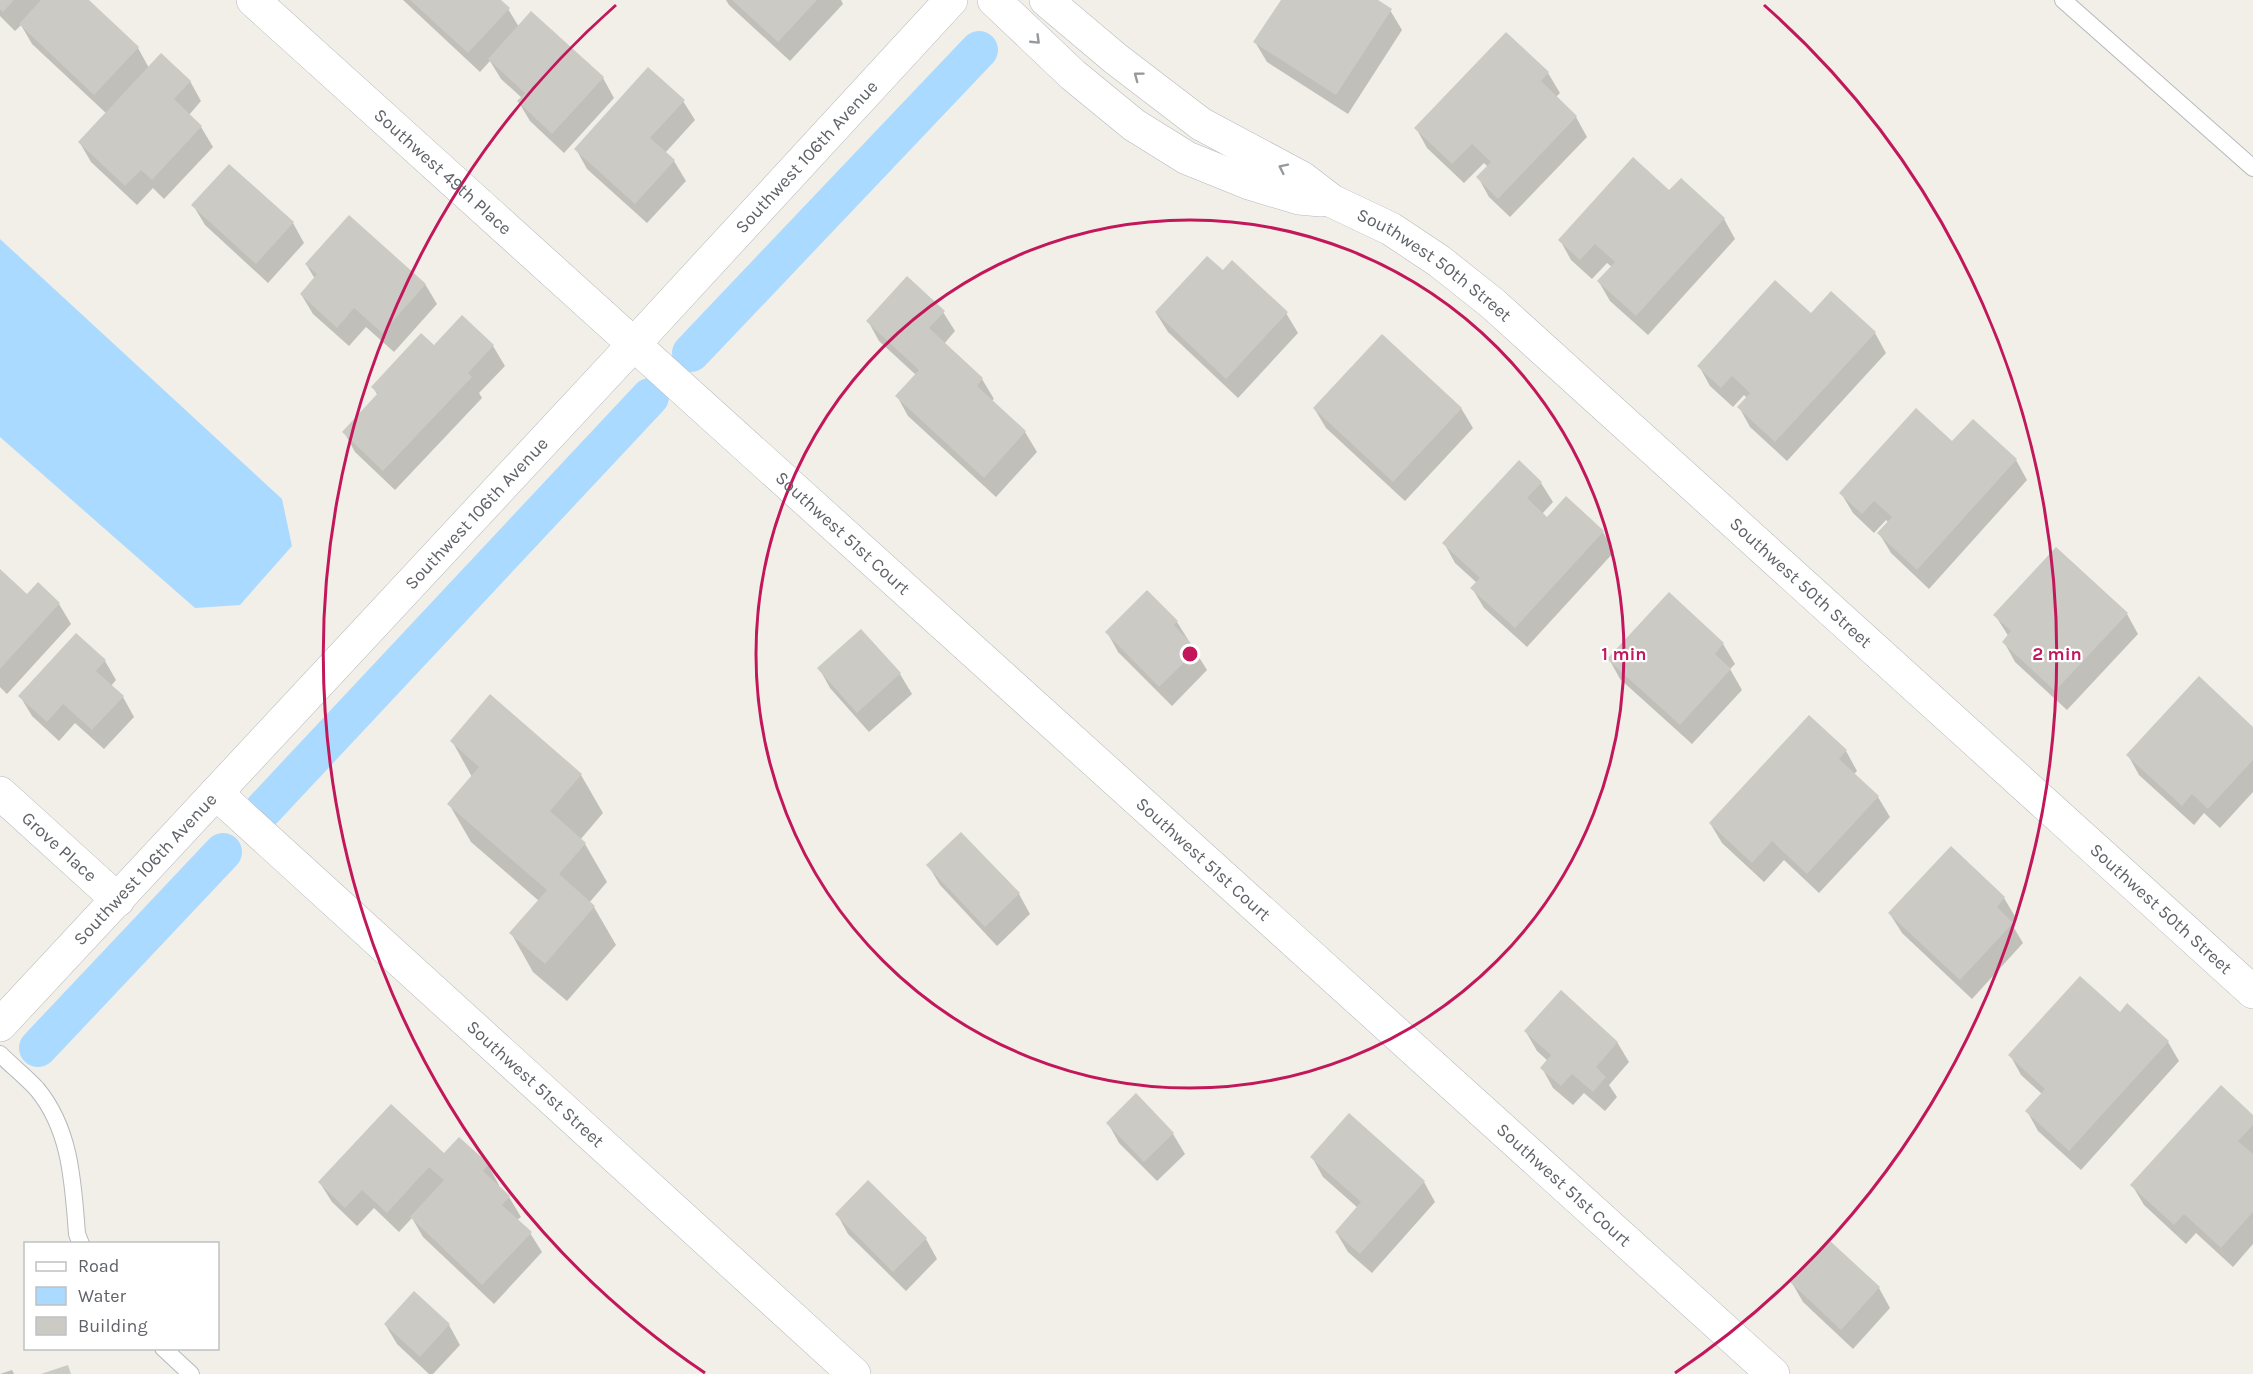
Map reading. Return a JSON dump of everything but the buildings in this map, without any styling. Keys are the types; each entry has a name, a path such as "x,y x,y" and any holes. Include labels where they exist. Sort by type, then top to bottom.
{"street":[{"name":"Southwest 49th Place","path":"253,0 635,344"},
{"name":"Southwest 106th Avenue","path":"0,1025 635,344 951,0"},
{"name":"Southwest 50th Street","path":"994,0 1073,75 1134,125 1187,158 1249,183 1299,198 1332,201"},
{"name":"Southwest 50th Street","path":"1046,0 1116,59 1201,124 1302,178 1332,201 1391,229 1439,261 1492,303 2253,992"},
{"name":"Southwest 51st Court","path":"635,344 1773,1374"},
{"name":"Grove Place","path":"0,793 118,900"},
{"name":"Southwest 51st Street","path":"216,793 854,1374"}],"lane":[{"path":"2063,0 2253,168"},
{"path":"1145,132 1169,99"},
{"path":"0,1054 37,1089 54,1115 67,1148 77,1234 80,1242"},
{"path":"166,1350 191,1374"}],"water":[{"path":"0,239 282,499 292,546 240,605 195,608 0,437"}],"waterway":[{"path":"691,353 979,50"},
{"path":"264,809 650,397"},
{"path":"38,1048 223,852"}]}
